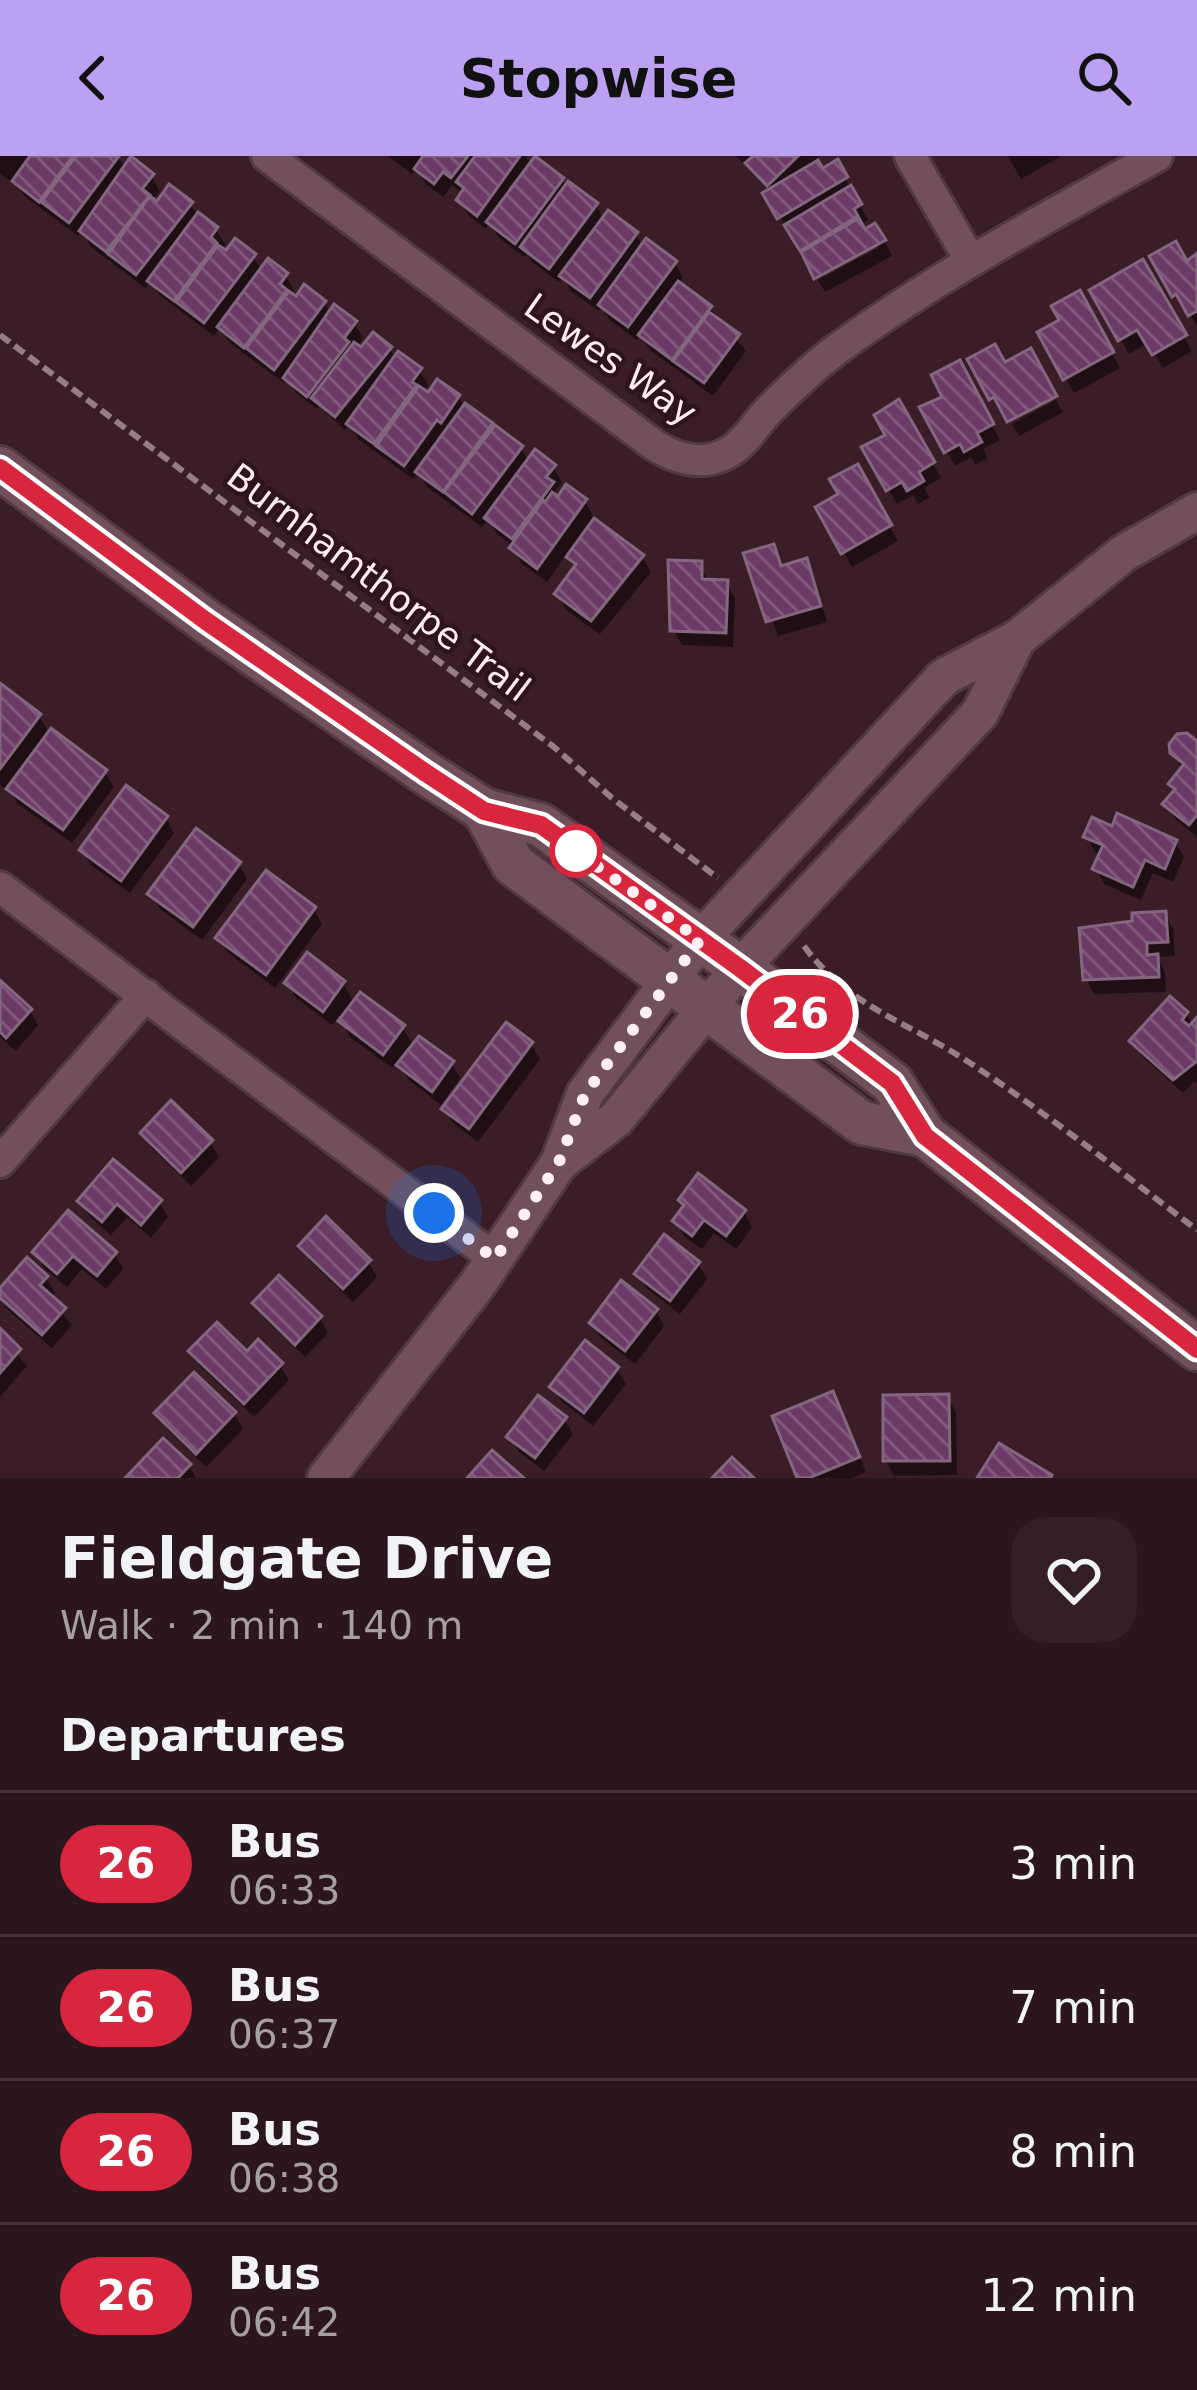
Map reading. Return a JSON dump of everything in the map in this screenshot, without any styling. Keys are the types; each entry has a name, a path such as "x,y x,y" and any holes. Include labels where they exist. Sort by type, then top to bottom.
{"main road":[{"path":"0,468 206,621 484,811 541,825 740,968 892,1083 925,1136 1197,1349"},
{"path":"484,811 513,864 862,1123 925,1136"}],"street":[{"name":"Lewes Way","path":"267,156 654,446 692,460 718,458 740,445 834,351 970,260 1156,156"},
{"path":"910,156 970,260"},
{"path":"326,1478 495,1259 559,1162 585,1094 700,940 944,677 1017,639 1124,553 1197,511"},
{"path":"559,1162 616,1119 740,968 980,713 1017,639"},
{"path":"0,887 495,1259"},
{"path":"0,1162 146,995"}],"path":[{"name":"Burnhamthorpe Trail","path":"0,334 554,747 612,798 721,880"},
{"path":"811,955 829,978 862,1003 966,1060 1197,1230"}],"building":[{"path":"30,156 73,156 39,202 12,181"},
{"path":"76,156 119,156 69,223 41,202"},
{"path":"131,156 154,174 142,189 150,195 106,252 79,231"},
{"path":"423,156 468,156 451,178 443,172 434,184 414,169"},
{"path":"475,156 520,156 477,216 456,200 464,188 456,182"},
{"path":"535,156 564,178 515,244 486,222"},
{"path":"753,156 798,156 767,186 745,163"},
{"path":"838,159 848,177 777,219 762,193 818,160 823,168"},
{"path":"568,181 598,203 549,269 520,247"},
{"path":"169,184 193,202 136,275 108,254 150,196 157,201"},
{"path":"851,185 862,204 854,209 858,216 800,251 784,225"},
{"path":"608,210 638,232 590,298 559,276"},
{"path":"198,212 218,227 211,237 217,243 174,301 147,281"},
{"path":"859,218 865,229 875,223 886,240 814,279 801,252"},
{"path":"235,238 256,254 204,323 176,302 218,245 226,250"},
{"path":"646,238 677,261 628,327 598,305"},
{"path":"1176,241 1187,261 1197,253 1197,311 1188,316 1149,256"},
{"path":"268,258 288,273 280,284 287,290 244,348 217,327"},
{"path":"1143,259 1187,335 1152,355 1137,330 1118,341 1089,290"},
{"path":"678,281 712,306 672,360 638,335"},
{"path":"304,284 326,301 274,370 246,348 289,291 296,296"},
{"path":"1080,290 1114,352 1063,380 1037,332 1059,320 1051,306"},
{"path":"334,304 357,321 344,338 349,342 307,397 283,378"},
{"path":"709,312 740,334 704,383 673,361"},
{"path":"373,332 392,347 335,417 311,398 354,342 361,347"},
{"path":"995,344 1005,362 1031,348 1057,396 1007,422 967,359"},
{"path":"398,351 422,368 412,382 417,385 374,444 346,424"},
{"path":"960,360 994,424 977,433 982,442 964,452 960,444 944,453 919,407 942,397 931,375"},
{"path":"437,379 460,395 404,466 376,446 419,386 428,392"},
{"path":"899,399 935,462 919,472 924,481 907,491 902,482 886,491 861,447 885,435 874,415"},
{"path":"465,403 493,423 443,492 415,472"},
{"path":"495,425 523,446 472,514 444,492"},
{"path":"535,449 556,465 546,477 554,482 512,539 484,518"},
{"path":"858,464 892,525 841,554 815,507 838,494 829,479"},
{"path":"566,484 587,499 537,569 509,548 543,500 552,492 558,496"},
{"path":"594,518 644,555 591,621 554,594 576,564 566,557"},
{"path":"774,544 781,566 807,558 821,606 766,622 743,553"},
{"path":"668,560 702,561 702,579 728,580 726,633 670,631"},
{"path":"0,683 41,714 0,769"},
{"path":"51,728 107,770 63,830 6,789"},
{"path":"1187,733 1197,741 1197,815 1189,825 1162,804 1175,789 1168,784 1184,764 1170,753 1169,744 1177,734"},
{"path":"126,785 168,816 121,881 79,850"},
{"path":"1117,813 1177,840 1165,869 1145,860 1133,887 1092,869 1103,845 1083,837 1092,817 1112,826"},
{"path":"196,828 241,862 193,927 147,894"},
{"path":"266,870 316,907 266,975 215,938"},
{"path":"1166,911 1168,942 1147,943 1147,955 1158,954 1159,977 1083,980 1079,928 1132,921 1132,913"},
{"path":"307,952 345,981 323,1012 284,983"},
{"path":"0,980 32,1009 6,1038 0,1032"},
{"path":"360,992 405,1025 383,1055 338,1021"},
{"path":"1170,996 1188,1012 1182,1020 1189,1026 1197,1017 1197,1061 1173,1080 1129,1041"},
{"path":"506,1022 533,1042 469,1129 441,1109"},
{"path":"419,1036 454,1061 432,1092 396,1065"},
{"path":"171,1100 213,1140 181,1173 140,1133"},
{"path":"113,1159 162,1200 141,1225 117,1204 102,1222 77,1201"},
{"path":"698,1173 746,1210 726,1236 704,1220 692,1236 672,1221 684,1205 678,1200"},
{"path":"68,1210 117,1252 97,1276 73,1256 57,1274 32,1252"},
{"path":"326,1216 371,1260 343,1289 298,1246"},
{"path":"664,1234 700,1262 670,1301 634,1274"},
{"path":"27,1257 48,1276 40,1285 66,1308 42,1335 0,1298 0,1288"},
{"path":"279,1275 322,1316 295,1345 252,1303"},
{"path":"621,1280 658,1309 625,1351 589,1323"},
{"path":"217,1322 247,1351 258,1339 283,1363 244,1404 188,1351"},
{"path":"0,1328 21,1349 0,1373"},
{"path":"585,1340 619,1367 584,1413 549,1387"},
{"path":"194,1372 236,1412 196,1454 154,1413"},
{"path":"833,1391 860,1457 809,1478 797,1478 772,1416"},
{"path":"949,1394 950,1461 883,1461 883,1395"},
{"path":"538,1395 567,1417 535,1458 506,1437"},
{"path":"163,1438 191,1464 178,1478 125,1478"},
{"path":"999,1443 1052,1475 1051,1478 977,1478"},
{"path":"492,1450 524,1478 467,1478"},
{"path":"732,1457 754,1478 712,1478"}],"bus line":[{"name":"26","path":"0,468 206,621 426,773 484,811 541,825 740,968 892,1083 925,1136 1197,1349"}],"route":[{"path":"434,1213 495,1259 559,1162 585,1094 700,940 570,847 576,851"}]}
